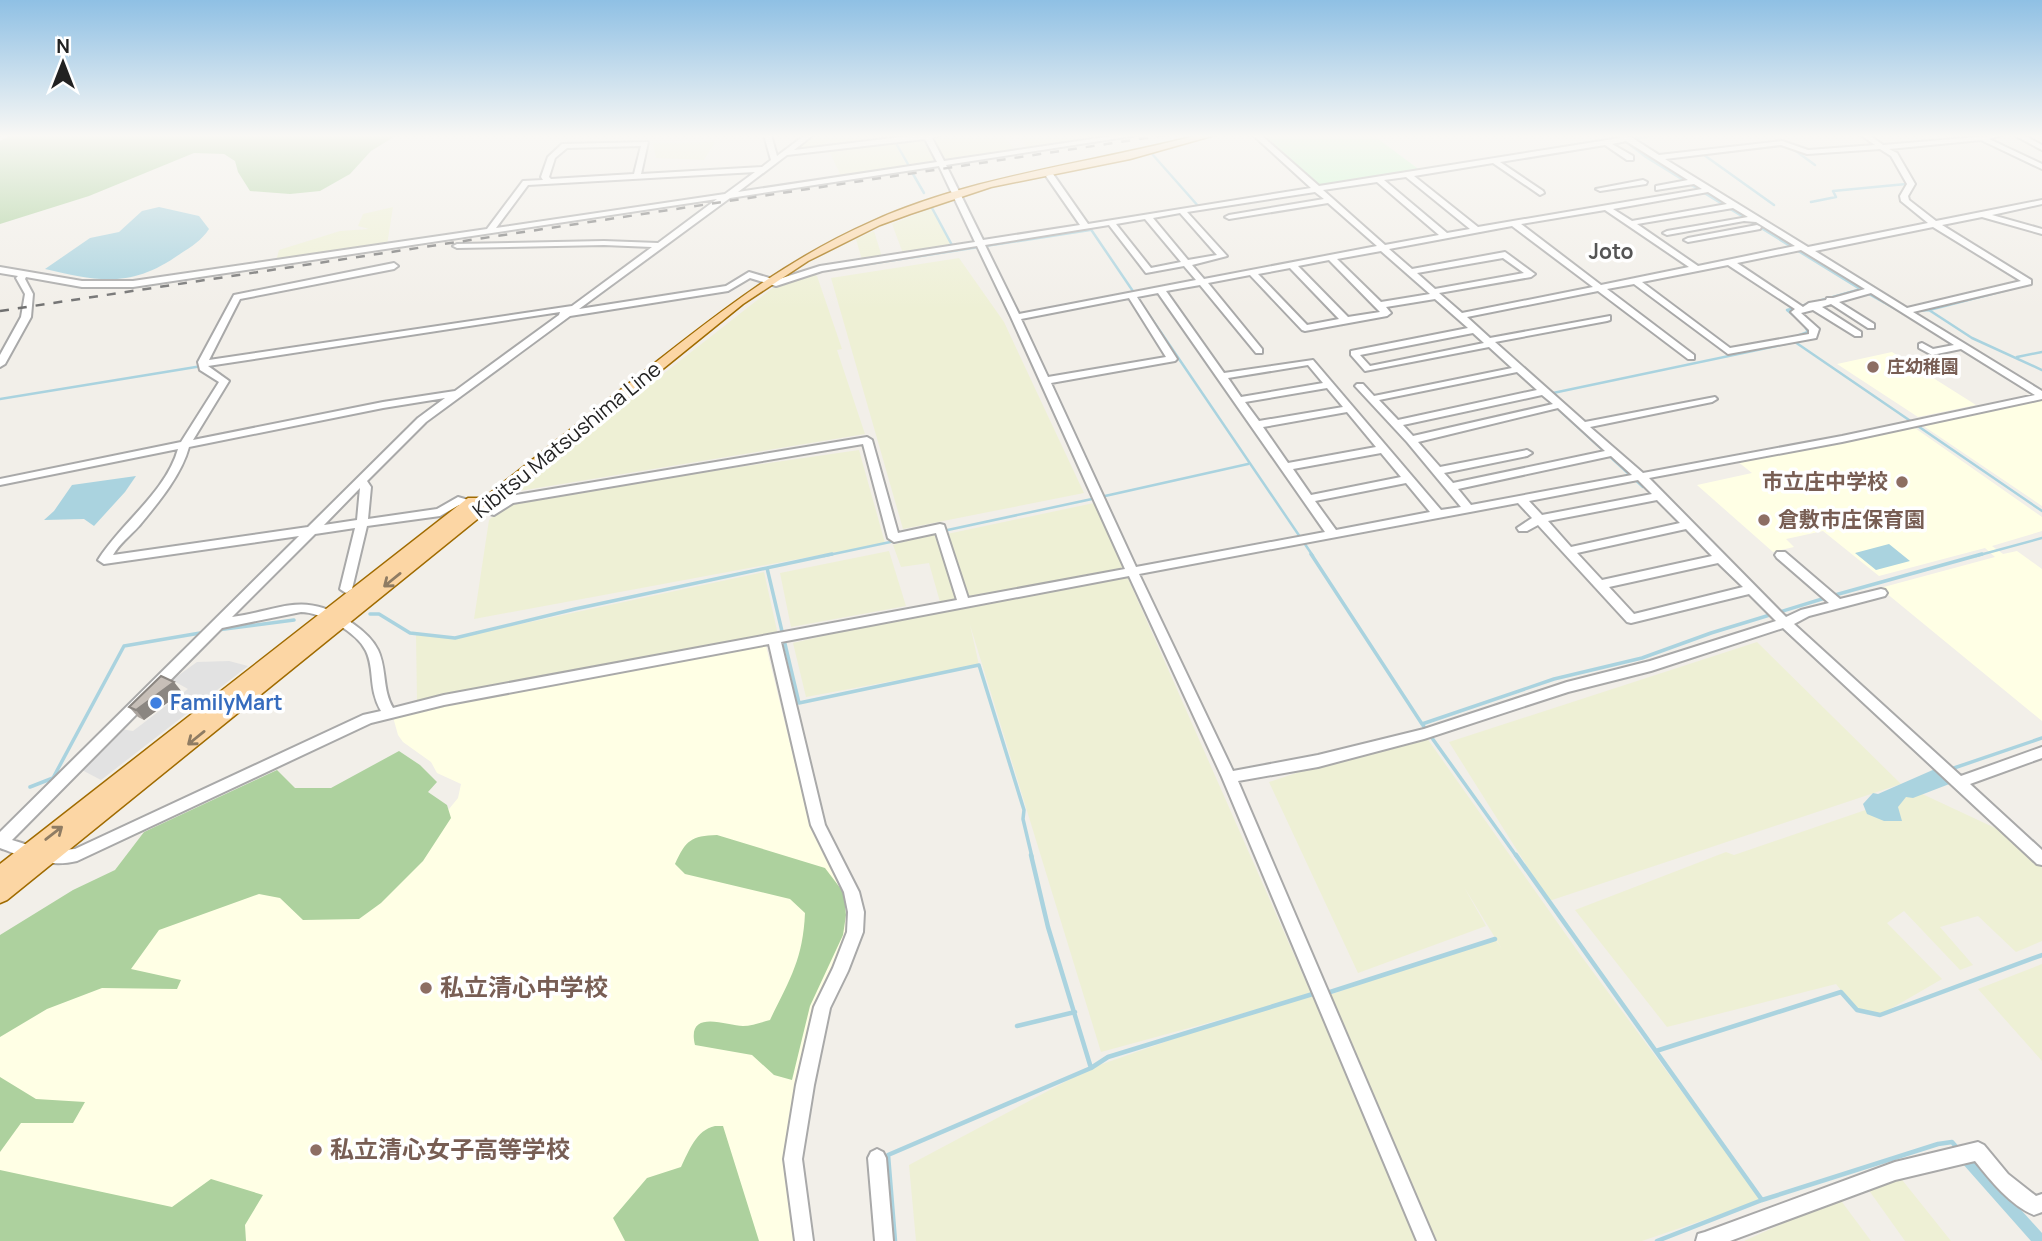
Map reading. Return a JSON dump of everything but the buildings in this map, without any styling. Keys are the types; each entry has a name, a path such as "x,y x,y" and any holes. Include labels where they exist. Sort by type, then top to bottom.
{"main road":[{"name":"Kibitsu Matsushima Line","path":"0,875 335,618 763,279 864,228 954,193"},
{"name":"Kibitsu Matsushima Line","path":"0,894 46,859 335,618"}],"street":[{"path":"489,230 518,193"},
{"path":"732,193 568,310 422,420 0,842 46,859 56,860 77,855 368,719 389,712 555,678 1636,477 2042,395"},
{"path":"0,270 82,284 134,284 743,193"},
{"path":"954,193 1016,317 1229,777 1426,1241"},
{"path":"1062,193 1086,227"},
{"path":"203,366 728,288 749,275 776,284 815,272 1305,193"},
{"path":"1319,193 1545,391 1555,406 1583,425 1608,453 1660,496 1778,616 2042,859"},
{"path":"1394,193 1445,236"},
{"path":"1431,193 1476,230"},
{"path":"1623,193 1638,202"},
{"path":"1016,317 1514,223 1693,193"},
{"path":"1707,193 2042,395"},
{"path":"1906,193 1905,201 1933,223 2025,283"},
{"path":"1228,217 1329,201"},
{"path":"1459,316 1696,268 2040,204"},
{"path":"1635,222 1729,206"},
{"path":"1606,207 1696,268"},
{"path":"1112,223 1149,271 1223,256 1183,212"},
{"path":"1980,214 2042,232"},
{"path":"1148,218 1258,351"},
{"path":"1667,233 1752,221"},
{"path":"1688,240 1752,221"},
{"path":"1514,223 1691,357"},
{"path":"457,246 577,243 657,245"},
{"path":"1379,305 1531,274 1505,255 1409,272"},
{"path":"1251,272 1305,328 1387,313 1331,258"},
{"path":"1730,262 1798,307 1867,291"},
{"path":"1292,265 1346,321"},
{"path":"203,366 237,297 394,266"},
{"path":"0,364 26,317 29,294 20,278 25,274"},
{"path":"1636,281 1728,351 1788,339 1800,340 1815,333 1795,312 1798,307"},
{"path":"1905,311 2025,283"},
{"path":"1160,289 1333,534"},
{"path":"1045,382 1172,359 1134,294"},
{"path":"1830,300 1871,326"},
{"path":"1812,305 1858,334"},
{"path":"1474,330 1354,353 1368,369 1607,318"},
{"path":"1922,346 1932,352 1961,346"},
{"path":"1221,376 1310,362 1438,514"},
{"path":"203,366 223,381 185,444 178,465 104,560 440,512 458,502 494,511 510,500 867,440 894,538 941,531 964,603"},
{"path":"1372,399 1519,369"},
{"path":"1238,400 1330,385"},
{"path":"1360,386 1411,440 1468,508"},
{"path":"1396,424 1545,391"},
{"path":"0,482 185,444 454,394"},
{"path":"1583,425 1712,399"},
{"path":"1411,440 1555,406"},
{"path":"1256,425 1350,409"},
{"path":"1285,467 1384,449"},
{"path":"1438,471 1527,453"},
{"path":"1451,486 1608,453"},
{"path":"1308,499 1409,480"},
{"path":"346,589 362,523 366,487 361,481"},
{"path":"1523,528 1540,519 1660,496"},
{"path":"1520,498 1632,619 1752,589"},
{"path":"1569,551 1689,525"},
{"path":"1781,555 1836,602"},
{"path":"1600,585 1721,558"},
{"path":"1229,777 1318,761 1429,733 1567,687 1651,666 1778,616 1805,613 1836,602 1881,593"},
{"path":"213,628 298,607 318,609 335,618 368,644 374,656 376,686 389,712"},
{"path":"780,638 818,825 851,892 856,912 855,932 822,1007 793,1159 804,1241"},
{"path":"1952,775 2042,752"},
{"path":"1705,1241 1895,1171 1979,1151 2002,1180 2034,1206 2042,1203"},
{"path":"877,1157 884,1241"}],"shaded area":[{"path":"393,207 387,245 276,261 279,250 340,231 369,229 358,226 363,214"},
{"path":"932,208 953,247 904,256 892,224"},
{"path":"874,231 882,257 862,260 856,239"},
{"path":"959,258 1004,322 1084,493 903,529 831,278"},
{"path":"813,274 817,276 842,349 837,350 865,434 513,492 779,283"},
{"path":"1892,352 1976,405 1918,417 1837,364"},
{"path":"2042,399 2042,506 1922,425"},
{"path":"1912,426 2042,517 2042,531 1992,546 2003,554 2017,551 2042,569 2042,721 1880,588 1995,557 1985,548 1879,576 1823,531 1786,539 1794,547 1773,552 1697,485 1752,473 1737,461"},
{"path":"859,450 885,543 474,619 489,520 510,500"},
{"path":"1094,503 1124,569 969,596 947,534"},
{"path":"934,533 944,561 963,599 940,602 929,563 901,567 893,545"},
{"path":"889,551 906,606 791,627 780,573"},
{"path":"764,572 778,635 417,701 416,635 455,638"},
{"path":"1127,576 1310,991 1319,988 1323,997 1495,939 1502,949 1464,887 1486,926 1358,973 1269,782 1380,745 1424,734 1579,953 1762,1200 1642,1241 916,1241 909,1165 1091,1068 1259,1009 1101,1052 970,625 979,665 806,697 793,643 964,603 966,608"},
{"path":"1757,642 1901,784 1549,901 1449,742"},
{"path":"766,646 810,825 844,893 850,914 847,933 815,1011 798,1088 799,1241 0,1241 0,1030 125,913 449,809 458,798 461,784 437,773 431,762 403,742 393,717"},
{"path":"229,661 248,666 101,780 80,769 121,729 133,731 188,689 172,680 197,662"},
{"path":"1918,792 2023,841 2042,861 2042,941 2016,952 1978,916 1940,927 1973,965 1960,970 1904,911 1887,923 1942,979 1880,1015 1857,1010 1836,984 1667,1027 1575,910 1726,852 1734,855"},
{"path":"2042,964 2042,1061 1978,989"},
{"path":"1895,1171 1951,1241 1905,1241 1863,1182"},
{"path":"1839,1198 1871,1241 1744,1241"}],"green space":[{"path":"0,193 97,193 89,196 0,224"},
{"path":"399,751 420,765 437,782 428,792 447,805 451,818 423,861 381,903 359,919 303,920 280,898 259,894 159,930 131,969 181,980 177,989 102,988 47,1009 0,1037 0,935 73,890 115,870 144,832 277,770 295,788 331,788"},
{"path":"717,835 825,868 844,893 846,915 843,935 810,1006 792,1080 774,1075 752,1055 695,1045 696,1026 702,1023 718,1022 743,1026 770,1020 794,968 804,929 805,913 790,899 685,874 675,864 690,841"},
{"path":"0,1077 36,1099 85,1102 73,1123 21,1123 0,1152"},
{"path":"723,1126 759,1241 625,1241 613,1218 647,1178 681,1167 698,1137 708,1128"},
{"path":"0,1170 172,1207 211,1179 263,1195 245,1225 246,1241 0,1241"}],"water":[{"path":"159,207 199,216 209,229 196,243 163,265 130,277 99,279 45,269 90,238 119,232 142,211"},
{"path":"136,476 94,526 84,519 44,520 54,511 72,485"},
{"path":"1889,544 1910,561 1876,570 1855,553"},
{"path":"1935,769 1952,783 1913,798 1906,797 1898,807 1902,821 1884,821 1867,814 1863,804 1873,793 1878,794"},
{"path":"1977,1161 2042,1233 2042,1241 2031,1241 1962,1163"}],"waterway":[{"path":"1187,193 1199,207"},
{"path":"1704,193 1860,289"},
{"path":"1757,193 1774,205"},
{"path":"1811,202 1836,197 1834,193"},
{"path":"932,208 953,247"},
{"path":"1095,227 1090,228 1313,556"},
{"path":"849,267 1090,230"},
{"path":"1929,310 2015,288"},
{"path":"1795,342 1794,337 1808,332 1803,323 1787,310 1861,289"},
{"path":"1867,293 1901,312"},
{"path":"1916,311 1929,310"},
{"path":"1929,310 1972,338 2042,370"},
{"path":"1553,393 1795,342"},
{"path":"1795,342 2042,511"},
{"path":"2017,357 2042,352"},
{"path":"0,399 202,366"},
{"path":"1544,396 1643,487"},
{"path":"1105,496 1248,464"},
{"path":"943,531 1092,499"},
{"path":"1976,556 2042,538"},
{"path":"824,556 895,541"},
{"path":"370,614 379,614 410,633 455,638 575,609 832,554"},
{"path":"1311,554 1422,724"},
{"path":"1422,724 1554,679 1642,658 1711,633 1835,595 1982,554"},
{"path":"767,568 799,703 979,665 1024,810 1023,819 1032,857"},
{"path":"217,630 294,620"},
{"path":"30,787 53,778 124,646 206,632"},
{"path":"1422,724 1517,857"},
{"path":"1951,769 2042,738"},
{"path":"1031,855 1048,927 1074,1012"},
{"path":"1516,855 1762,1200"},
{"path":"1327,993 1495,939"},
{"path":"1656,1051 1841,992 1857,1010 1880,1015 2042,955"},
{"path":"1091,1068 1108,1057 1316,993"},
{"path":"1017,1026 1074,1012"},
{"path":"1074,1012 1091,1068"},
{"path":"895,1241 888,1155 1091,1068"},
{"path":"1762,1200 1938,1144 1952,1142 1958,1149"},
{"path":"1657,1241 1762,1200"}],"railway":[{"path":"0,311 782,193"}],"place":[{"name":"庄幼稚園","path":"1873,367"},
{"name":"市立庄中学校","path":"1902,482"},
{"name":"倉敷市庄保育園","path":"1764,520"},
{"name":"FamilyMart","path":"156,703"},
{"name":"私立清心中学校","path":"426,988"},
{"name":"私立清心女子高等学校","path":"316,1150"}],"district":[{"name":"Joto","path":"1611,252"}]}
